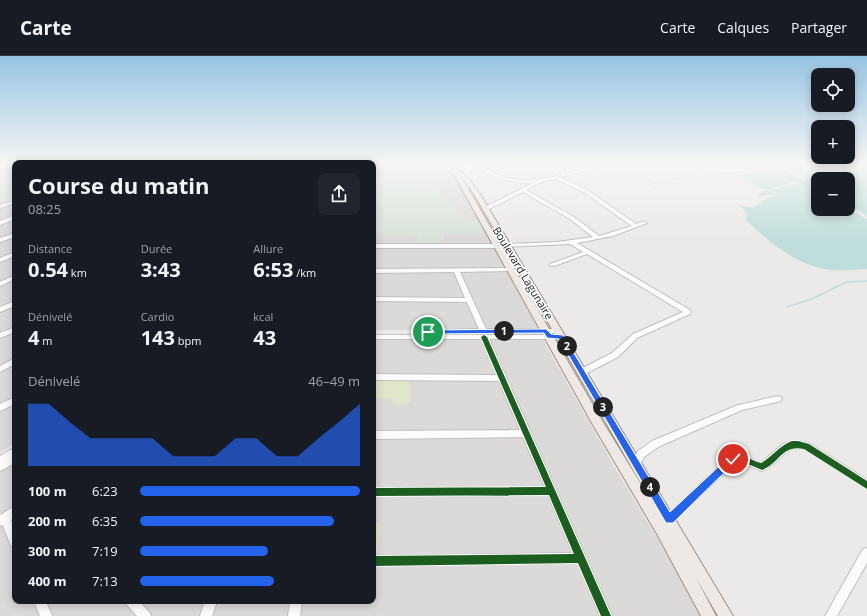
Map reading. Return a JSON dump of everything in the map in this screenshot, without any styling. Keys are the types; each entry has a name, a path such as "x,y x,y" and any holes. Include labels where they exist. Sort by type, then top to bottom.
{"main road":[{"name":"Boulevard Lagunaire","path":"466,189 502,246 553,334 709,616"},
{"name":"Boulevard Lagunaire","path":"473,189 485,209 511,270 553,334 582,372 726,616"}],"street":[{"path":"581,189 636,226"},
{"path":"485,209 523,190 572,218 598,238"},
{"path":"0,207 12,203"},
{"path":"0,223 12,218"},
{"path":"376,246 502,246 571,242 598,238 644,223"},
{"path":"0,240 12,236"},
{"path":"571,242 688,312 635,336 615,355 582,372"},
{"path":"552,265 588,252"},
{"path":"0,260 12,255"},
{"path":"376,271 511,270"},
{"path":"456,271 606,616"},
{"path":"0,284 12,278"},
{"path":"376,299 468,300"},
{"path":"0,310 12,304"},
{"path":"0,336 12,330"},
{"path":"376,332 553,334"},
{"path":"376,337 483,334"},
{"path":"0,369 12,363"},
{"path":"376,377 502,378"},
{"path":"636,464 641,454 655,444 741,407 778,399"},
{"path":"0,408 12,402"},
{"path":"376,435 526,434"},
{"path":"669,519 733,459 738,457 762,467 788,445 798,444 806,446 867,485"},
{"path":"0,460 12,453"},
{"path":"0,468 12,460"},
{"path":"376,492 552,491"},
{"path":"12,513 2,520 12,537"},
{"path":"831,616 867,553"},
{"path":"376,561 581,558"},
{"path":"41,604 46,616"},
{"path":"134,604 145,616"},
{"path":"206,616 210,604"},
{"path":"294,616 296,604"}],"shaded area":[{"path":"0,189 12,189 12,201 0,201"},
{"path":"376,189 440,189 465,222 480,221 486,233 443,233 444,243 418,243 417,235 376,236"},
{"path":"440,189 462,189 480,221 465,222"},
{"path":"0,201 12,201 12,445 0,452"},
{"path":"443,233 486,233 539,330 376,330 376,236 417,235 418,243 444,243"},
{"path":"376,340 543,340 619,475 705,616 0,616 0,472 12,464 12,604 376,604"}],"green space":[{"path":"410,379 410,401 397,407 390,398 376,398 376,380"},
{"path":"376,523 381,523 378,553 376,553"}],"water":[{"path":"774,189 811,189 811,216 855,216 855,213 867,219 867,269 829,270 813,266 792,257 772,243 746,220 747,213 738,205 752,208 768,198 778,195 758,196 756,194"},
{"path":"855,189 867,189 867,216 855,208"}],"waterway":[{"path":"787,307 812,299 846,282 867,281"}],"cycle path":[{"path":"484,337 606,616"},
{"path":"669,519 733,459 745,459 762,467 774,459 782,450 792,445 798,444 806,446 867,485"},
{"path":"376,492 552,491"},
{"path":"376,561 581,558"}],"route":[{"path":"428,332 546,331 549,336 561,337 669,519 733,459"}]}
